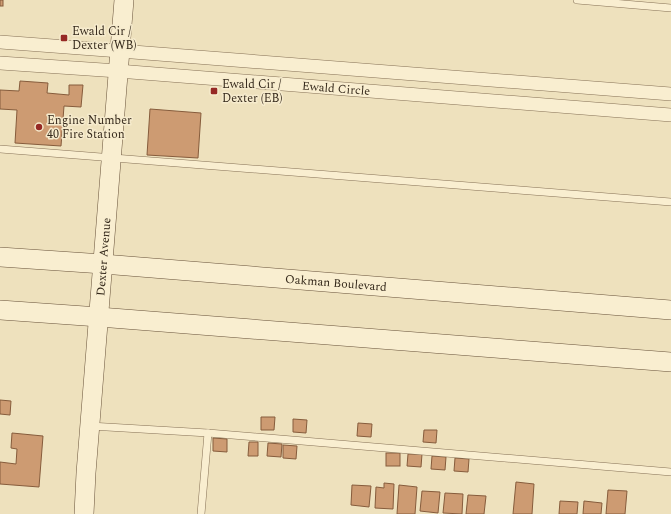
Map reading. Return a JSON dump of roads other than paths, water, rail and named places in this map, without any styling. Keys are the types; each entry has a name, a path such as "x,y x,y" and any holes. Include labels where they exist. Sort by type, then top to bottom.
{"street":[{"name":"Dexter Avenue","path":"84,514 124,0"},
{"name":"Ewald Circle","path":"0,42 671,94"},
{"name":"Ewald Circle","path":"0,63 671,115"},
{"name":"Oakman Boulevard","path":"0,257 671,310"},
{"path":"0,310 671,362"}],"lane":[{"path":"577,0 671,8"},
{"path":"0,149 671,202"},
{"path":"90,426 208,433 671,472"},
{"path":"201,514 208,433"}],"place":[{"name":"Ewald Cir / Dexter (WB)","path":"64,38"},
{"name":"Ewald Cir / Dexter (EB)","path":"214,91"},
{"name":"Engine Number 40 Fire Station","path":"39,127"}]}
